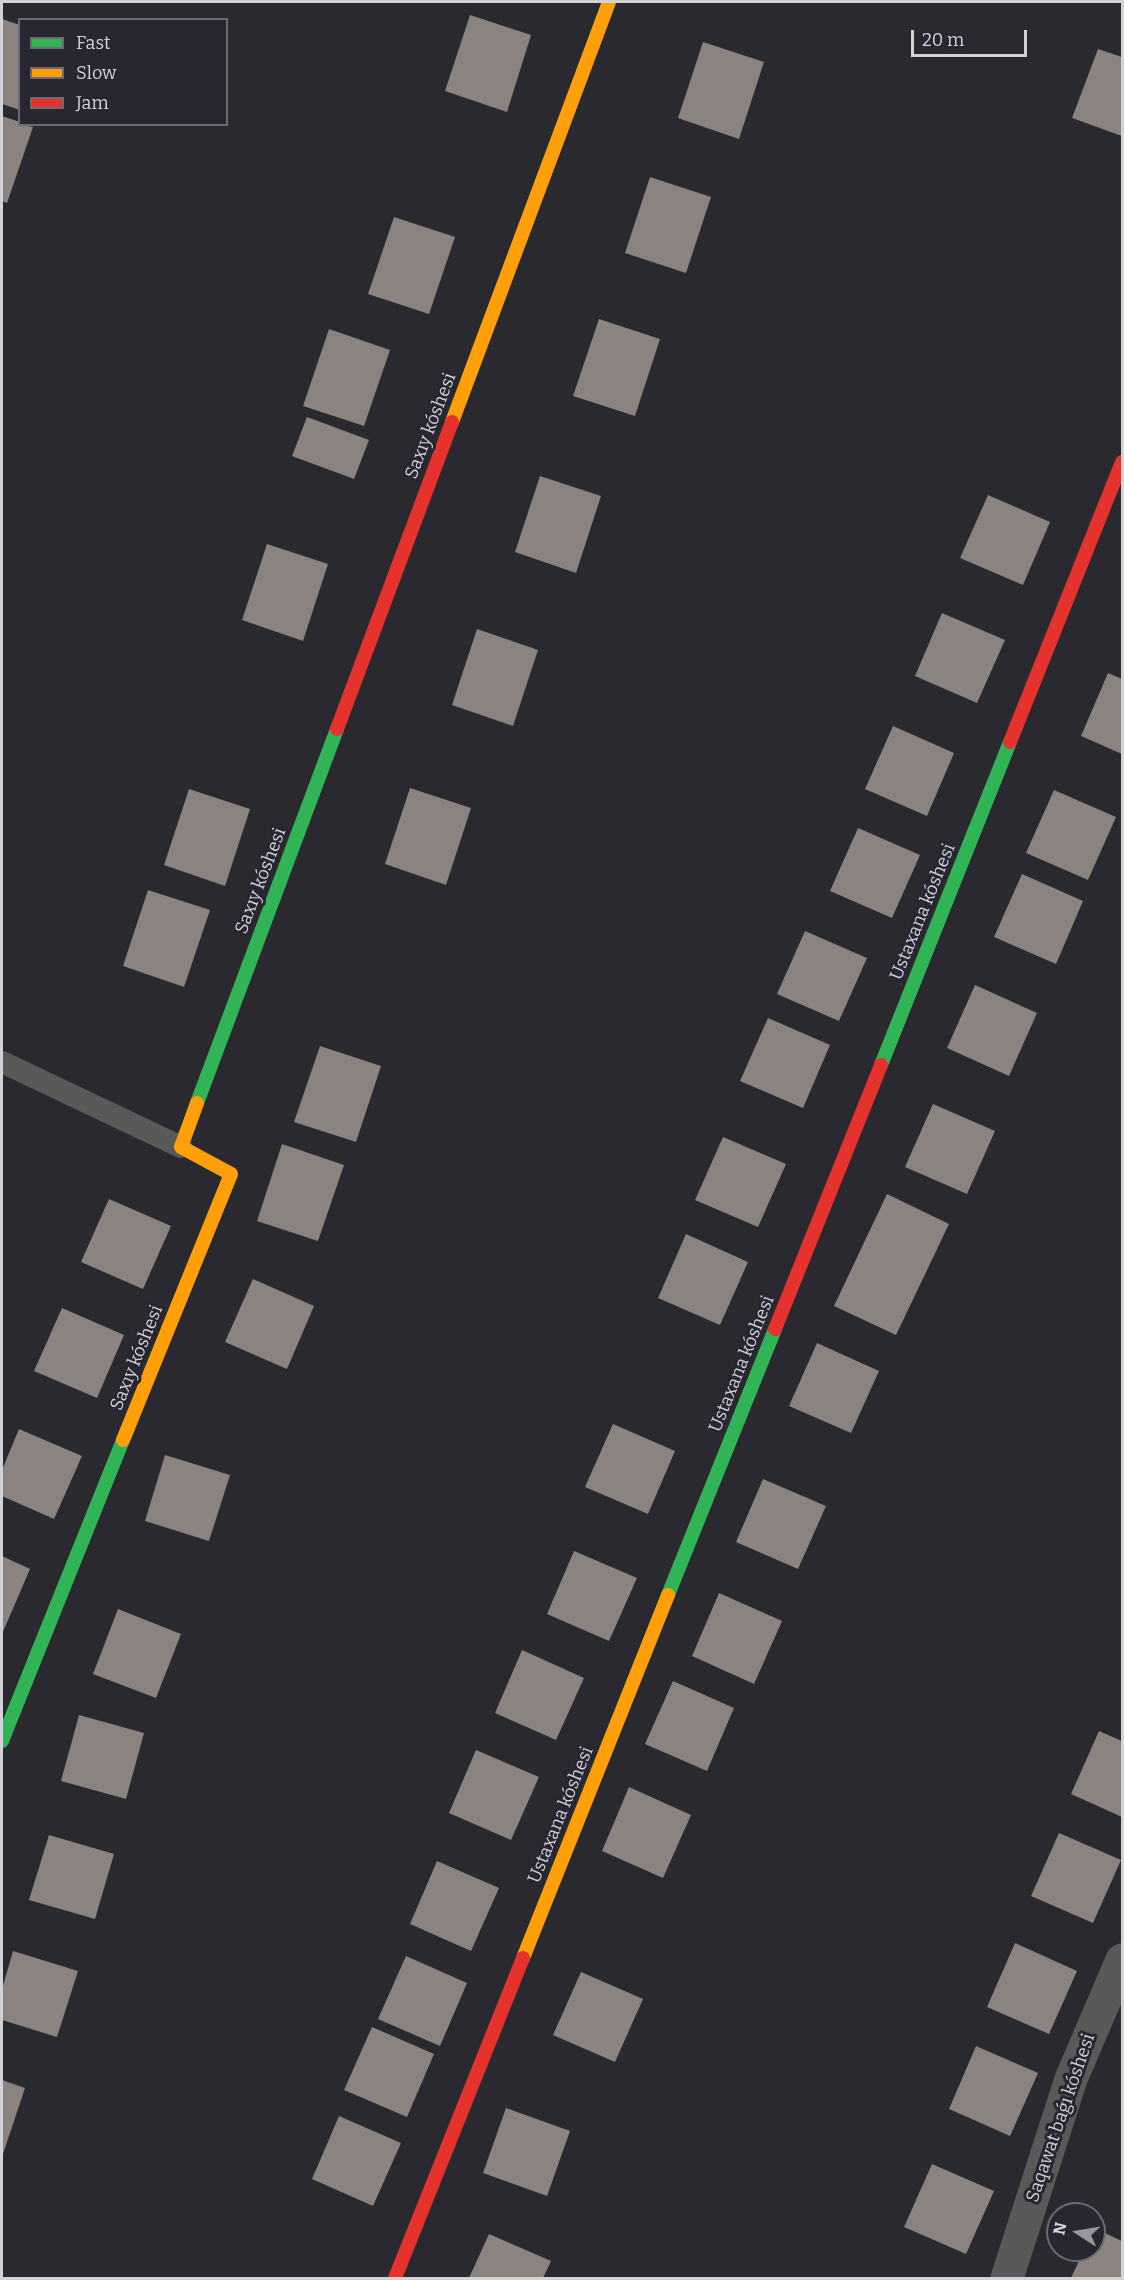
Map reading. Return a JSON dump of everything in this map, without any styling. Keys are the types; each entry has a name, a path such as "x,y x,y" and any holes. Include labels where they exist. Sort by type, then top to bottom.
{"street":[{"name":"Saxıy kóshesi","path":"2,1741 231,1174 181,1147 609,2"},
{"name":"Ustaxana kóshesi","path":"394,2278 1122,467"},
{"name":"Saqawat baǵı kóshesi","path":"1007,2278 1071,2079 1122,1960"}],"lane":[{"path":"2,1062 181,1147"}],"building":[{"path":"470,15 531,35 507,112 445,91"},
{"path":"2,19 18,24 18,109 2,104"},
{"path":"703,42 764,62 739,139 678,118"},
{"path":"1098,49 1122,57 1122,136 1072,118"},
{"path":"2,116 18,121 18,126 33,127 7,203 2,201"},
{"path":"650,177 711,197 686,273 625,253"},
{"path":"394,217 455,237 429,314 368,294"},
{"path":"599,319 660,339 635,416 573,396"},
{"path":"329,329 390,350 364,426 303,406"},
{"path":"307,417 369,440 354,479 292,456"},
{"path":"540,476 601,496 576,573 515,552"},
{"path":"988,495 1050,522 1023,585 960,558"},
{"path":"267,544 328,564 303,641 242,620"},
{"path":"942,613 1005,640 977,703 915,676"},
{"path":"477,629 538,650 513,726 452,705"},
{"path":"1108,673 1122,679 1122,754 1081,736"},
{"path":"893,726 954,753 927,816 865,789"},
{"path":"410,788 471,808 446,885 385,864"},
{"path":"189,789 250,809 225,886 164,865"},
{"path":"1054,790 1116,817 1088,880 1026,853"},
{"path":"858,828 920,855 892,918 830,891"},
{"path":"1022,874 1083,901 1056,964 994,937"},
{"path":"148,890 210,910 184,987 123,966"},
{"path":"805,931 867,958 839,1021 777,994"},
{"path":"975,985 1037,1013 1009,1076 947,1048"},
{"path":"768,1018 830,1045 803,1108 740,1081"},
{"path":"320,1046 381,1066 356,1142 294,1122"},
{"path":"933,1104 995,1131 967,1194 905,1167"},
{"path":"723,1137 786,1164 758,1227 695,1200"},
{"path":"282,1144 344,1165 318,1241 257,1221"},
{"path":"887,1194 949,1224 896,1335 834,1306"},
{"path":"109,1199 171,1226 143,1289 81,1262"},
{"path":"686,1234 748,1262 720,1325 658,1298"},
{"path":"253,1279 314,1306 287,1369 225,1342"},
{"path":"62,1308 124,1335 97,1398 34,1371"},
{"path":"817,1343 879,1371 851,1433 789,1406"},
{"path":"613,1424 675,1451 648,1514 585,1487"},
{"path":"19,1429 82,1456 54,1519 2,1496 2,1470"},
{"path":"165,1455 230,1475 209,1541 145,1521"},
{"path":"763,1479 826,1506 798,1569 736,1542"},
{"path":"574,1551 637,1578 609,1641 547,1614"},
{"path":"2,1556 30,1569 2,1634"},
{"path":"719,1593 782,1621 754,1684 692,1656"},
{"path":"118,1609 181,1634 156,1698 93,1674"},
{"path":"522,1650 584,1678 556,1740 495,1713"},
{"path":"673,1681 734,1708 707,1771 645,1744"},
{"path":"79,1715 144,1733 126,1799 61,1781"},
{"path":"1099,1731 1122,1741 1122,1817 1071,1794"},
{"path":"476,1750 539,1777 511,1840 449,1813"},
{"path":"629,1787 691,1815 663,1878 602,1851"},
{"path":"1059,1833 1121,1860 1093,1923 1031,1896"},
{"path":"49,1835 114,1854 95,1919 29,1900"},
{"path":"437,1861 499,1888 471,1951 410,1924"},
{"path":"1015,1943 1077,1971 1049,2034 987,2007"},
{"path":"13,1951 78,1971 57,2037 2,2020 2,1989"},
{"path":"406,1956 467,1983 440,2046 378,2019"},
{"path":"581,1972 643,1999 615,2062 553,2035"},
{"path":"372,2027 434,2054 407,2117 344,2090"},
{"path":"976,2046 1038,2073 1010,2136 949,2109"},
{"path":"2,2080 25,2088 2,2157"},
{"path":"506,2108 570,2131 547,2196 483,2173"},
{"path":"339,2116 401,2143 373,2206 312,2179"},
{"path":"932,2164 994,2191 966,2254 904,2227"},
{"path":"489,2234 551,2261 543,2278 469,2278"},
{"path":"1106,2234 1122,2241 1122,2278 1071,2278 1078,2262 1106,2262"}],"traffic: fast":[{"path":"197,1103 337,729"},
{"path":"881,1065 1010,742"},
{"path":"668,1595 775,1329"},
{"path":"2,1741 123,1440"}],"traffic: slow":[{"path":"452,422 609,2"},
{"path":"123,1440 231,1174 181,1147 197,1103"},
{"path":"523,1958 668,1595"}],"traffic: jam":[{"path":"337,729 452,422"},
{"path":"1010,742 1122,462"},
{"path":"775,1329 881,1065"},
{"path":"395,2278 523,1958"}]}
